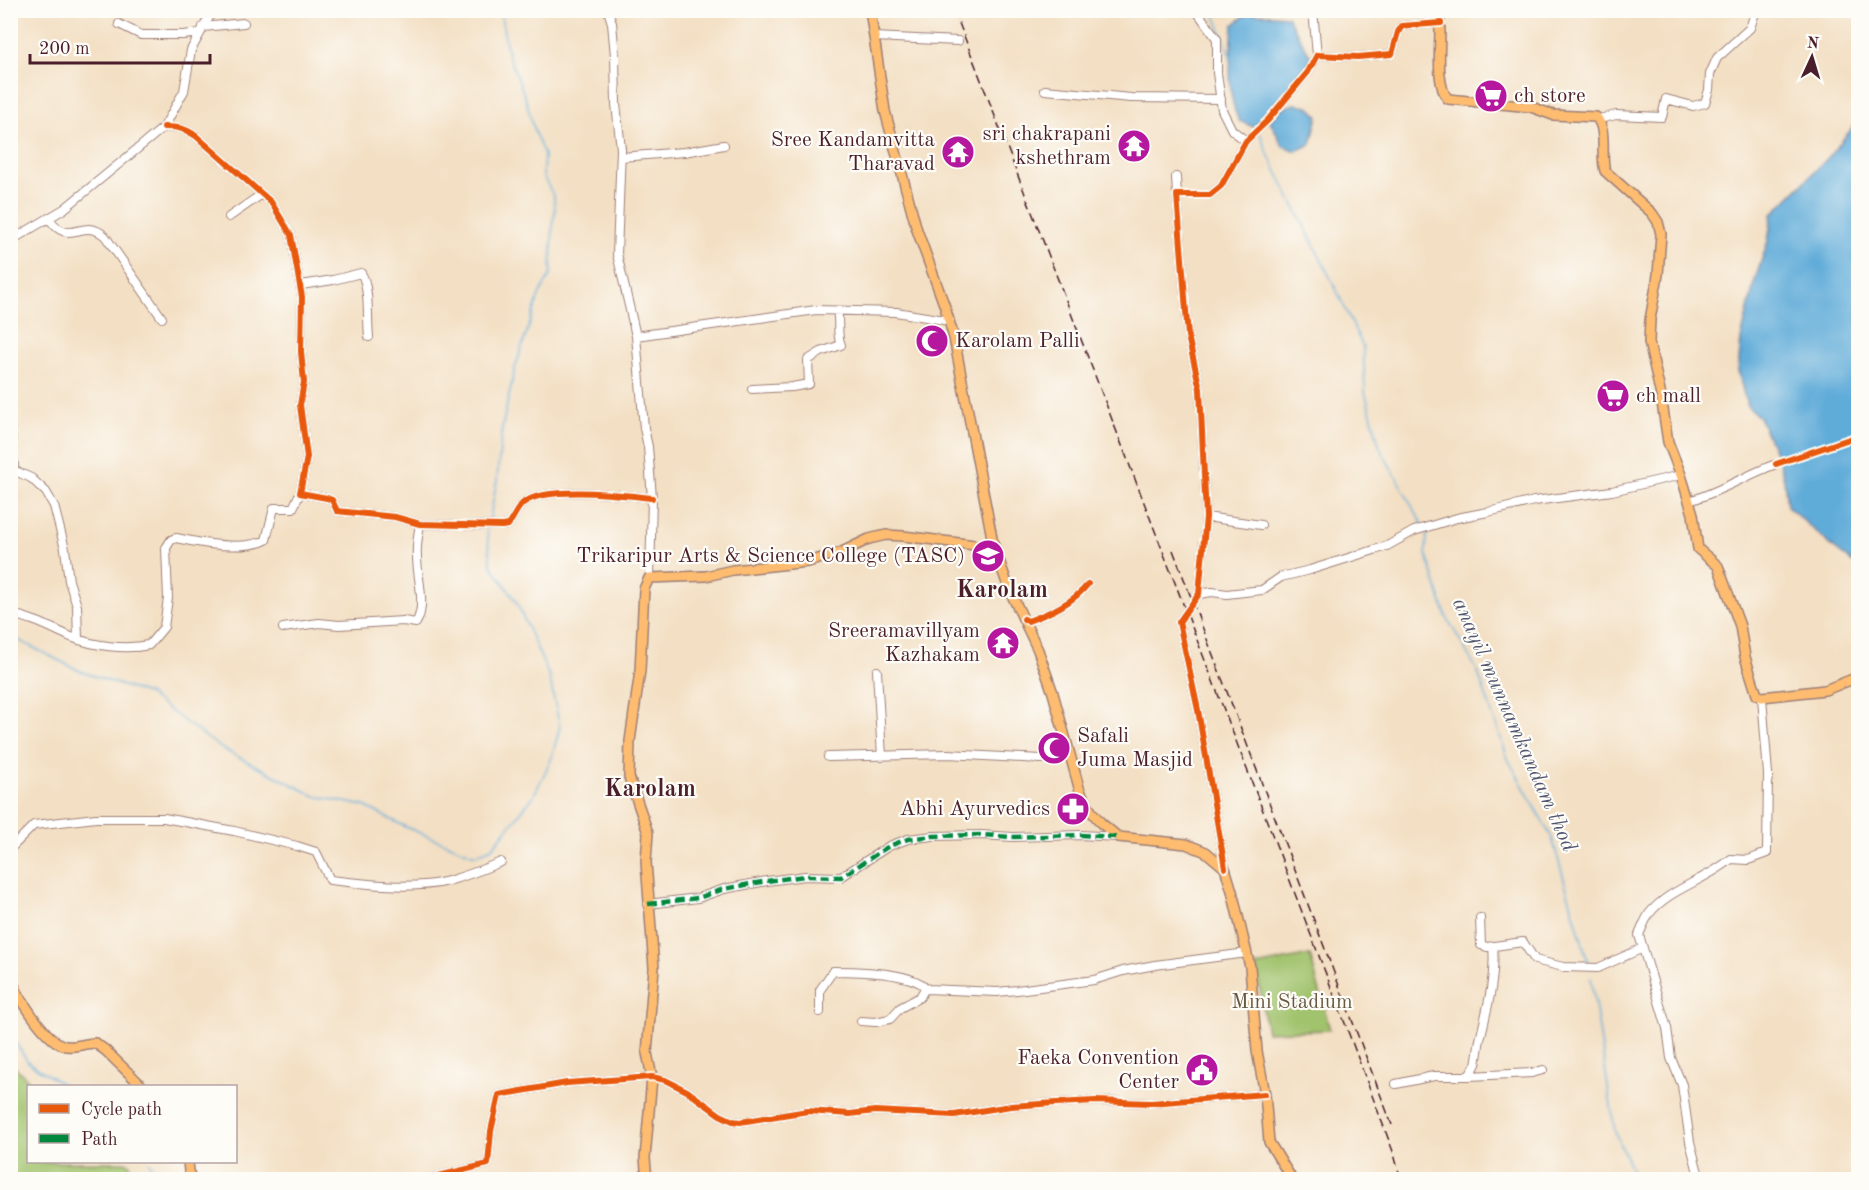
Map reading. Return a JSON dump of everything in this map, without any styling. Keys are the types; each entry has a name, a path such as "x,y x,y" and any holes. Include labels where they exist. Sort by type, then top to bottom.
{"main road":[{"path":"870,10 888,122 917,230 950,321 993,543 1009,589 1024,619 1053,693 1080,791 1091,811 1118,837 1186,844 1206,852 1225,868 1250,967 1257,1051 1265,1094 1269,1142 1290,1179"},
{"path":"1439,10 1441,80 1443,94 1448,99 1531,107 1553,115 1599,120 1604,147 1605,171 1652,213 1658,222 1661,234 1649,342 1668,442 1693,514 1698,549 1718,566 1740,626 1757,695 1762,697 1825,690 1858,677"},
{"path":"647,1179 645,1158 652,1077 647,1053 654,968 653,929 648,904 646,862 648,833 629,777 630,741 640,671 644,589 650,577 706,576 733,570 808,562 842,552 869,539 886,536 983,546 993,543"},
{"path":"10,977 23,1002 57,1042 63,1046 95,1043 141,1085"},
{"path":"188,1163 190,1179"}],"street":[{"path":"10,241 64,209 164,127 184,91 191,50 213,10"},
{"path":"608,10 612,23 615,56 616,104 621,157 617,254 636,336 652,498 650,577"},
{"path":"1196,10 1217,39 1217,74 1222,110 1232,130 1246,141"},
{"path":"1177,195 1210,195 1221,186 1246,141 1268,120 1308,72 1317,56 1312,10"},
{"path":"1599,120 1616,115 1662,117 1666,99 1693,106 1705,103 1710,74 1717,58 1750,28 1756,10"},
{"path":"119,24 141,35 183,35 244,23"},
{"path":"1317,56 1358,57 1392,54 1402,26 1441,23"},
{"path":"874,37 958,41"},
{"path":"1045,90 1131,98 1221,99"},
{"path":"10,614 37,621 78,639 113,646 149,645 164,627 168,598 166,548 171,540 176,538 230,545 260,543 266,540 274,508 293,508 300,493 307,457 300,405 304,382 301,352 302,297 291,235 271,202 188,129 164,127"},
{"path":"621,157 684,152 724,145"},
{"path":"1176,177 1188,336 1200,389 1206,517 1199,594 1179,622 1198,710 1225,868"},
{"path":"229,217 262,194"},
{"path":"49,218 56,229 64,233 93,229 105,236 162,318"},
{"path":"300,285 361,273 367,298 369,337"},
{"path":"636,336 816,310 896,312 950,321"},
{"path":"752,389 809,384 808,360 821,352 841,345 838,337 840,323 837,311"},
{"path":"10,425 14,445 12,470 31,478 46,492 54,506 65,549 69,581 77,606 78,639"},
{"path":"1689,501 1717,492 1755,471 1776,464"},
{"path":"1199,594 1262,590 1281,577 1387,546 1414,531 1457,518 1534,501 1612,490 1681,475"},
{"path":"300,493 332,500 337,511 396,517 420,524 508,525 523,503 534,498 559,493 603,493 652,498"},
{"path":"1206,517 1261,525"},
{"path":"284,628 319,623 339,625 403,621 416,623 420,617 421,606 417,554 420,524"},
{"path":"1024,619 1029,621 1046,614 1079,596 1088,584"},
{"path":"877,671 882,757"},
{"path":"1700,1179 1690,1142 1682,1085 1671,1058 1666,1028 1639,935 1650,914 1664,901 1720,869 1731,859 1748,860 1767,853 1768,774 1762,697"},
{"path":"828,757 948,754 1041,759 1070,753"},
{"path":"10,849 34,825 96,818 164,818 316,852 330,880 407,885 446,882 501,862"},
{"path":"648,904 698,898 724,889 767,881 805,876 841,877 889,846 908,838 981,835 1118,837"},
{"path":"1480,918 1481,945 1493,946 1523,942 1535,960 1563,967 1598,968 1643,948"},
{"path":"1469,1076 1475,1068 1484,1030 1493,980 1493,946"},
{"path":"861,1021 890,1019 900,1008 920,997 927,989 997,992 1017,990 1104,978 1123,971 1155,965 1247,953"},
{"path":"820,1012 819,990 833,971 889,975 916,981 927,989"},
{"path":"1396,1084 1434,1076 1532,1073 1543,1070"},
{"path":"422,1179 488,1164 491,1131 499,1095 567,1083 652,1077 665,1080 687,1091 733,1122 808,1111 850,1114 875,1111 954,1115 1011,1106 1095,1101 1151,1103 1265,1094"}],"green space":[{"name":"Mini Stadium","path":"1310,955 1330,1030 1267,1032 1256,966"},
{"path":"11,1063 33,1085 27,1085 27,1163 128,1163 130,1164 132,1179 11,1179"}],"water":[{"path":"1248,13 1287,16 1311,57 1301,75 1254,127 1239,121 1230,86 1233,25"},
{"path":"1294,104 1309,106 1318,116 1311,144 1296,151 1283,146 1270,121 1281,109"},
{"path":"1858,121 1858,567 1787,506 1779,461 1759,417 1747,406 1738,371 1741,339 1755,280 1768,241 1772,214 1827,159"}],"waterway":[{"path":"489,523 497,480 502,428 515,368 540,293 551,274 555,214 554,197 543,176 544,155 508,55 500,10"},
{"name":"anayil munnamkandam thod","path":"1213,10 1232,60"},
{"name":"anayil munnamkandam thod","path":"1260,133 1267,152 1363,347 1365,392 1380,448 1422,524"},
{"path":"10,636 82,672 147,694 221,748 315,796 364,806 408,828 475,855 492,848 533,797 551,760 560,727 549,676 516,601 491,565 487,530"},
{"name":"anayil munnamkandam thod","path":"1427,534 1426,553 1446,616 1477,670 1508,759 1552,838 1588,962"},
{"name":"anayil munnamkandam thod","path":"1591,978 1615,1132 1636,1180"},
{"path":"10,1035 29,1063 63,1085"},
{"path":"150,1163 162,1180"}],"railway":[{"path":"954,10 1346,1026 1394,1154 1401,1180"},
{"path":"1173,550 1392,1125"}],"marked path":[{"path":"648,904 698,898 724,889 767,881 805,876 841,877 889,846 908,839 981,835 1118,837"}],"cycle path":[{"path":"1225,868 1198,710 1179,622 1199,594 1206,517 1200,389 1188,336 1177,195 1210,195 1221,186 1246,141 1268,120 1308,72 1317,55 1358,57 1392,54 1402,26 1441,23"},
{"path":"164,127 181,128 196,136 271,202 291,235 302,297 301,352 304,382 300,405 307,457 300,493 332,500 337,511 395,517 420,524 502,526 508,525 523,503 534,497 549,494 586,493 652,498"},
{"path":"1776,464 1858,436"},
{"path":"1024,619 1028,621 1061,607 1088,584"},
{"path":"422,1180 488,1164 491,1131 499,1095 567,1083 652,1077 665,1080 687,1091 720,1115 740,1122 808,1111 850,1114 875,1111 954,1115 1011,1106 1095,1101 1151,1103 1265,1094"}],"place":[{"name":"ch store","path":"1491,96"},
{"name":"sri chakrapani kshethram","path":"1134,146"},
{"name":"Sree Kandamvitta Tharavad","path":"958,152"},
{"name":"Karolam Palli","path":"932,341"},
{"name":"ch mall","path":"1613,396"},
{"name":"Trikaripur Arts & Science College (TASC)","path":"988,556"},
{"name":"Sreeramavillyam Kazhakam","path":"1003,643"},
{"name":"Safali Juma Masjid","path":"1054,748"},
{"name":"Abhi Ayurvedics","path":"1073,809"},
{"name":"Faeka Convention Center","path":"1202,1070"}],"district":[{"name":"Karolam","path":"1002,591"},
{"name":"Karolam","path":"650,790"}]}
